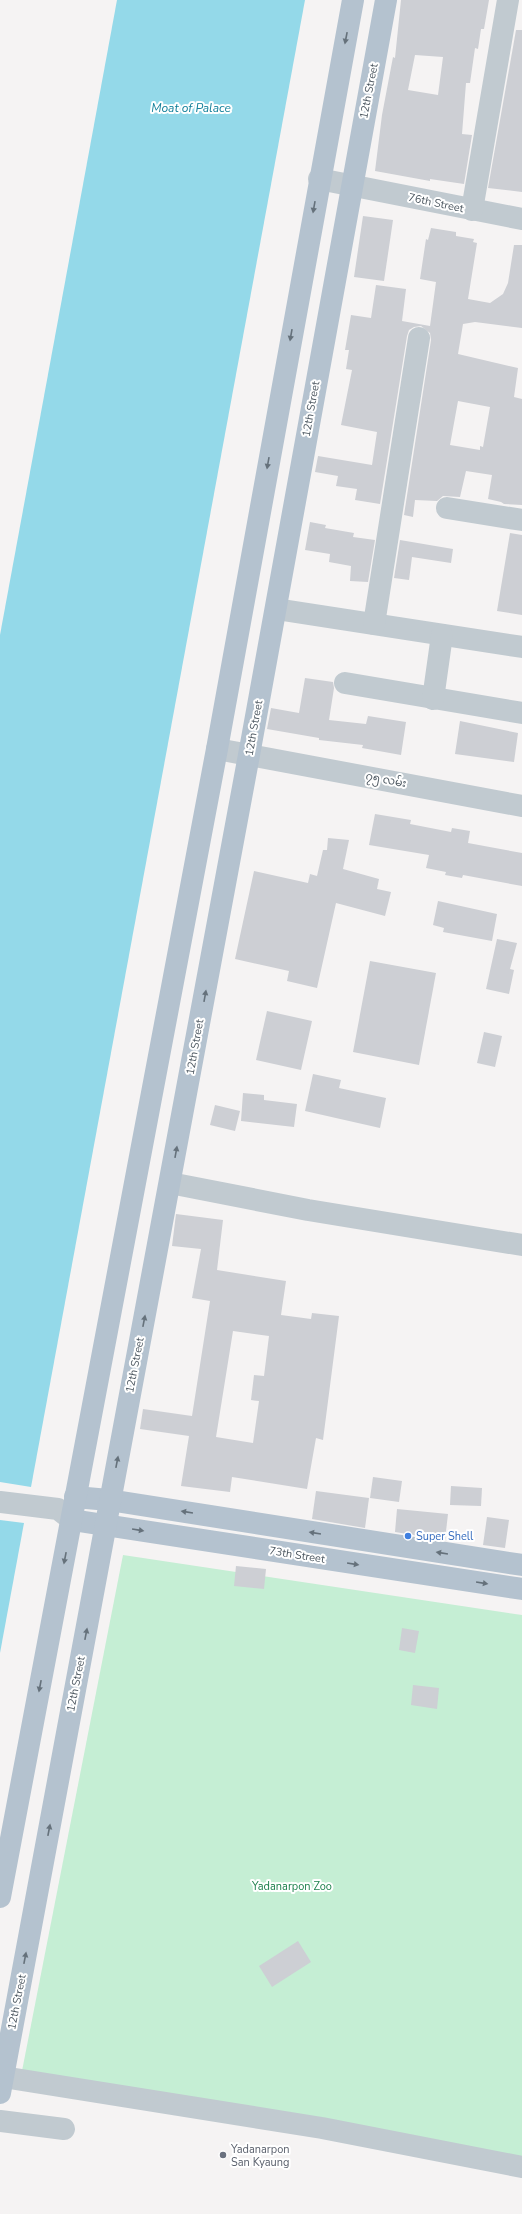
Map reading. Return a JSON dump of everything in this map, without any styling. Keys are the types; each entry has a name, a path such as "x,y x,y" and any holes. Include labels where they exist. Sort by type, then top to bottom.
{"main road":[{"path":"0,1897 69,1509 217,748 353,0"},
{"name":"12th Street","path":"2,2085 106,1525 109,1500 170,1183 276,609 351,185 386,0"},
{"path":"69,1509 109,1500 522,1566"},
{"name":"73th Street","path":"69,1509 106,1525 522,1590"}],"street":[{"path":"472,210 508,0"},
{"name":"76th Street","path":"320,179 522,219"},
{"path":"374,624 419,338"},
{"path":"447,508 522,520"},
{"path":"276,609 522,647"},
{"path":"433,699 442,635"},
{"path":"345,683 522,713"},
{"name":"၇၅ လမ်း","path":"217,748 522,806"},
{"path":"170,1183 308,1210 522,1244"},
{"path":"0,1502 69,1509"},
{"path":"2,2085 322,2128 522,2167"},
{"path":"0,2121 64,2129"}],"green space":[{"name":"Yadanarpon Zoo","path":"123,1555 522,1615 522,2163 22,2071"}],"water":[{"name":"Moat of Palace","path":"117,0 305,0 31,1487 0,1482 0,635"},
{"path":"0,1520 24,1523 0,1653"}],"building":[{"path":"401,0 489,0 484,29 481,29 478,49 475,48 470,83 466,83 462,134 472,135 464,184 430,179 430,181 375,171 382,115 393,57 395,58","holes":["415,55 443,57 438,95 408,90"]},
{"path":"516,30 522,30 522,192 488,188"},
{"path":"363,216 393,220 384,281 354,277"},
{"path":"431,228 456,232 456,236 474,239 473,242 477,243 468,299 490,303 503,294 508,283 514,245 522,245 522,328 475,322 463,324 458,354 518,368 514,397 522,399 522,505 504,504 488,499 492,475 466,471 460,497 443,496 437,501 415,500 413,517 404,515 431,340 430,333 421,326 414,327 409,330 407,336 380,504 355,500 357,489 336,486 338,476 315,472 318,456 372,465 377,432 341,425 352,370 346,369 349,350 345,350 351,315 371,318 376,285 406,289 402,321 430,326 436,282 420,279 426,239 428,240","holes":["458,401 490,407 483,447 480,446 480,450 450,445"]},
{"path":"310,522 326,525 325,528 354,533 353,537 375,540 368,582 350,581 351,566 329,562 330,554 305,550"},
{"path":"510,533 522,535 522,615 497,611"},
{"path":"400,540 453,549 451,563 412,557 409,580 394,578"},
{"path":"305,678 333,682 334,688 329,720 366,724 368,716 406,722 401,755 362,748 363,745 319,740 319,738 267,729 271,708 299,713"},
{"path":"460,721 518,733 514,762 455,754"},
{"path":"375,814 411,820 410,824 451,832 452,828 470,831 468,843 522,853 522,886 463,875 462,878 445,875 446,872 426,868 429,855 369,845"},
{"path":"328,838 349,840 343,869 379,879 377,889 391,892 385,916 336,903 317,988 287,981 289,971 235,959 254,871 308,883 310,874 317,876 323,850 327,850"},
{"path":"438,901 497,914 492,941 443,932 444,928 433,925"},
{"path":"497,939 517,943 510,969 514,970 509,994 486,989"},
{"path":"370,961 436,973 419,1065 353,1052"},
{"path":"267,1011 312,1021 301,1070 256,1060"},
{"path":"484,1032 502,1036 495,1067 477,1063"},
{"path":"313,1074 341,1080 339,1088 386,1098 380,1128 305,1111"},
{"path":"243,1093 264,1095 264,1100 297,1104 294,1127 241,1121"},
{"path":"215,1105 240,1111 235,1131 210,1125"},
{"path":"176,1214 223,1220 217,1270 286,1281 281,1315 311,1319 312,1313 339,1316 323,1440 316,1438 307,1489 232,1477 230,1492 181,1486 189,1436 140,1429 143,1409 192,1416 210,1301 192,1298 201,1249 172,1246","holes":["233,1331 269,1336 264,1376 254,1375 251,1400 259,1401 253,1443 216,1437"]},
{"path":"373,1477 402,1481 399,1502 370,1498"},
{"path":"451,1486 482,1488 481,1506 450,1505"},
{"path":"316,1491 369,1498 365,1528 312,1519"},
{"path":"397,1509 448,1514 445,1540 395,1532"},
{"path":"487,1517 509,1520 505,1548 483,1545"},
{"path":"236,1566 266,1569 264,1589 234,1586"},
{"path":"402,1628 419,1631 415,1653 399,1650"},
{"path":"413,1685 439,1688 437,1709 411,1705"},
{"path":"298,1941 311,1962 272,1987 259,1966"}],"place":[{"name":"Super Shell","path":"408,1536"},
{"name":"Yadanarpon San Kyaung","path":"223,2155"}]}
